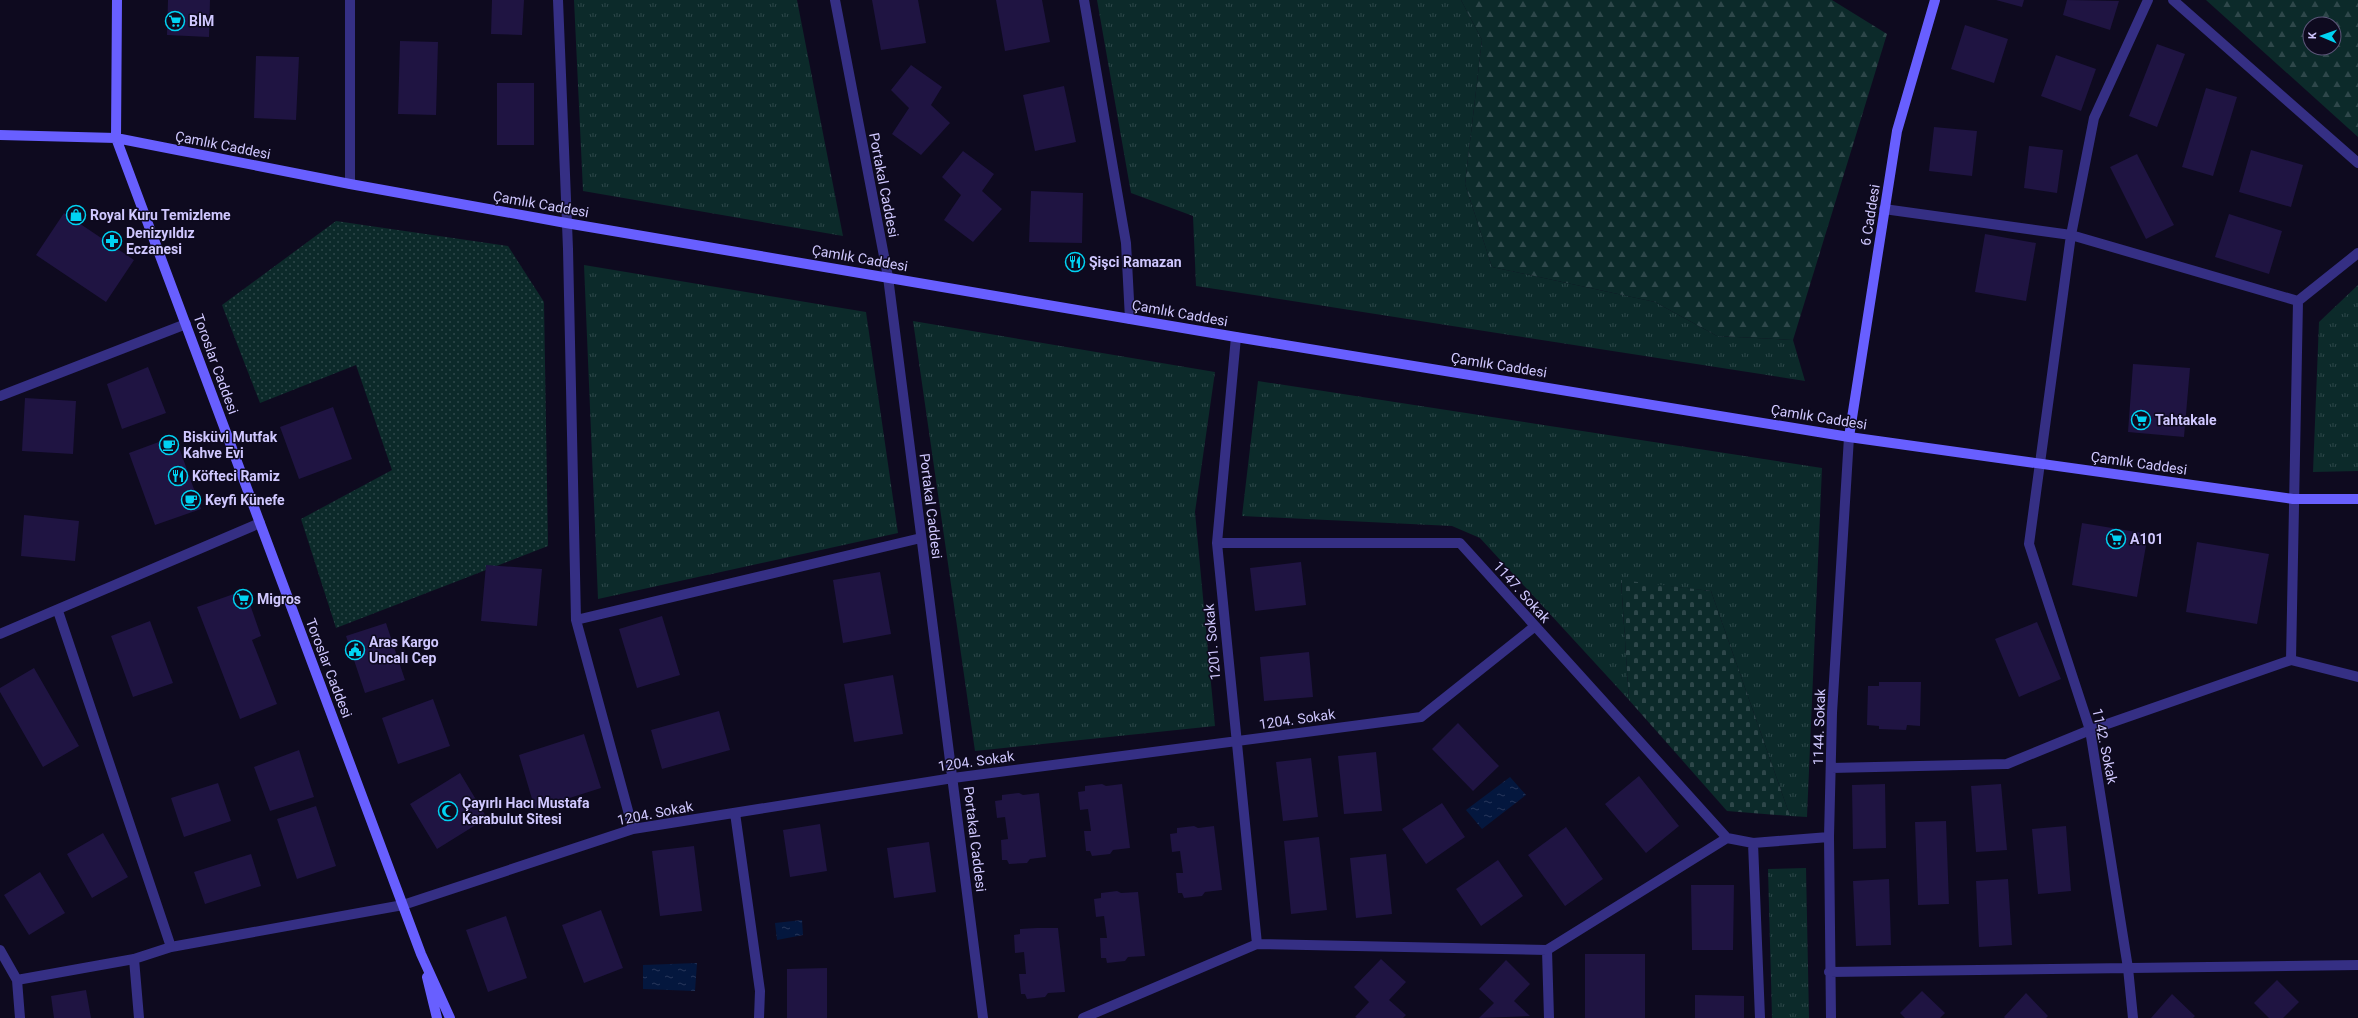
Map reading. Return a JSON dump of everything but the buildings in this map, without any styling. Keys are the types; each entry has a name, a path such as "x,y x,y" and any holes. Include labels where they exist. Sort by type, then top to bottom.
{"street":[{"name":"Toroslar Caddesi","path":"117,0 116,138 421,954 450,1018"},
{"path":"350,0 350,184"},
{"path":"558,0 566,223 576,620 633,829"},
{"name":"Portakal Caddesi","path":"835,0 888,276 983,1018"},
{"path":"1084,0 1126,243 1130,319"},
{"name":"6 Caddesi","path":"1849,437 1897,131 1935,0"},
{"name":"1142. Sokak","path":"2133,1018 2128,968 2090,730 2029,544 2071,235 2094,118 2148,0"},
{"path":"2173,0 2358,163"},
{"name":"Çamlık Caddesi","path":"0,134 116,138 350,184 566,223 888,276 1236,337 1849,437 2293,499 2358,499"},
{"path":"1884,209 2071,235 2298,301"},
{"path":"2291,660 2298,301 2358,253"},
{"path":"0,396 186,324"},
{"name":"1201. Sokak","path":"1236,337 1217,543 1257,944"},
{"name":"1144. Sokak","path":"1831,1018 1829,972 1829,837 1831,768 1849,437"},
{"path":"0,634 58,611 260,523"},
{"path":"576,620 921,538"},
{"name":"1147. Sokak","path":"1217,543 1460,543 1534,627 1727,838"},
{"path":"58,611 171,947"},
{"name":"1204. Sokak","path":"17,980 134,959 171,947 403,905 633,829 952,778 1421,717 1534,627"},
{"path":"1831,768 2007,764 2090,730 2291,660 2358,677"},
{"path":"735,813 760,991 759,1018"},
{"path":"1083,1018 1257,944 1547,950 1727,838 1753,843 1829,837"},
{"path":"1753,843 1760,1018"},
{"path":"0,950 17,980 20,1018"},
{"path":"1547,950 1549,1018"},
{"name":"Toroslar Caddesi","path":"421,954 437,1018"},
{"path":"134,959 139,1018"},
{"path":"1829,972 2358,965"}],"green space":[{"path":"574,0 797,0 843,236 583,191"},
{"path":"1097,0 1461,0 1482,40 1465,184 1492,267 1655,302 1717,336 1793,340 1805,381 1196,286 1193,216 1131,193"},
{"path":"1461,0 1832,0 1887,34 1793,340 1717,336 1655,302 1492,267 1465,184 1482,40"},
{"path":"2206,0 2358,0 2358,137"},
{"path":"336,221 508,246 544,302 548,546 336,628 301,519 392,470 356,365 260,403 222,305"},
{"path":"584,265 866,312 898,533 598,599"},
{"path":"2358,285 2358,471 2313,472 2319,322"},
{"path":"913,321 1215,372 1195,512 1215,726 975,751"},
{"path":"1258,381 1822,468 1807,817 1790,816 1711,591 1621,581 1629,700 1480,538 1452,526 1242,516"},
{"path":"1621,580 1711,591 1790,816 1727,811 1629,700"},
{"path":"1806,868 1809,1018 1772,1018 1768,869"}],"water":[{"path":"1510,777 1526,795 1482,829 1466,810"},
{"path":"802,920 803,935 777,940 775,923"},
{"path":"697,963 695,991 643,989 643,965"}],"place":[{"name":"BİM","path":"175,21"},
{"name":"Royal Kuru Temizleme","path":"76,215"},
{"name":"Denizyıldız Eczanesi","path":"112,241"},
{"name":"Şişci Ramazan","path":"1075,262"},
{"name":"Tahtakale","path":"2141,420"},
{"name":"Bisküvi Mutfak Kahve Evi","path":"169,445"},
{"name":"Köfteci Ramiz","path":"178,476"},
{"name":"Keyfi Künefe","path":"191,500"},
{"name":"A101","path":"2116,539"},
{"name":"Migros","path":"243,599"},
{"name":"Aras Kargo Uncalı Cep","path":"355,650"},
{"name":"Çayırlı Hacı Mustafa Karabulut Sitesi","path":"448,811"}]}
